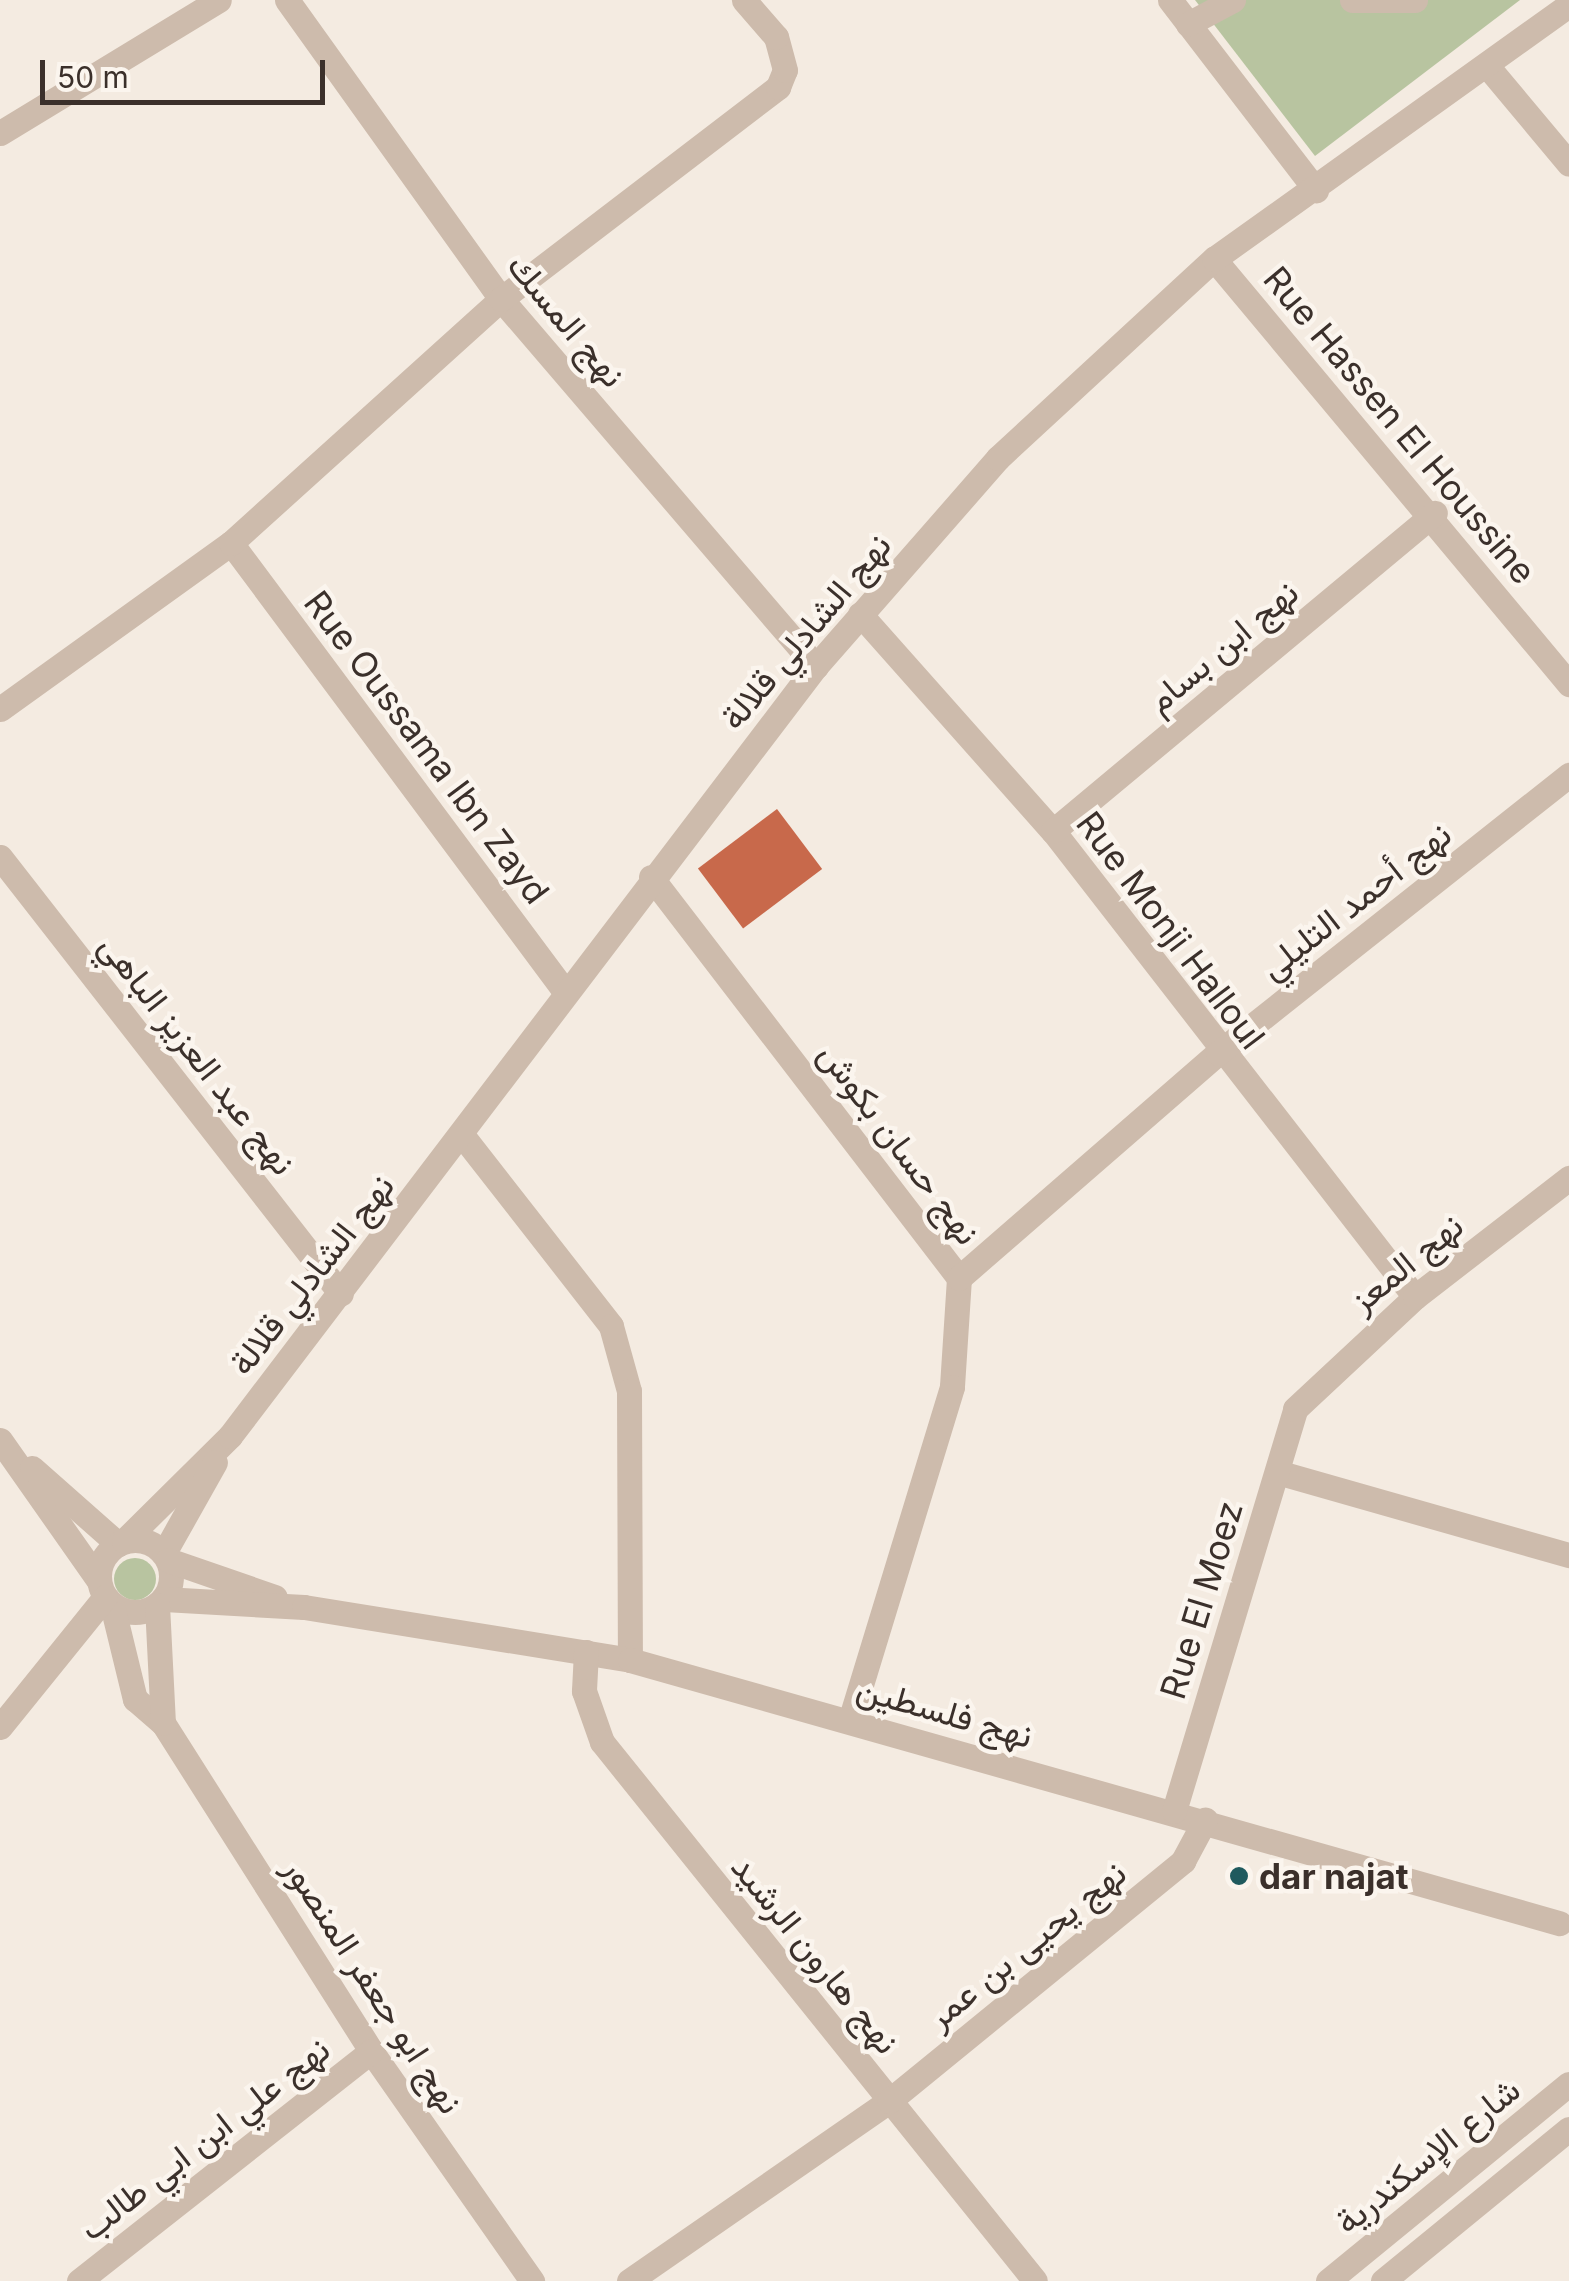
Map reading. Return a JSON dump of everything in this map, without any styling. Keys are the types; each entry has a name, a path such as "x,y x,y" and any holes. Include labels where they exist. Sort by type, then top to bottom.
{"street":[{"path":"0,133 219,0"},
{"name":"نهج المسك","path":"287,0 500,299 816,666"},
{"path":"0,708 232,543 500,299 778,86 786,70 776,37 744,0"},
{"path":"1170,0 1316,190"},
{"path":"1188,24 1233,0"},
{"path":"1352,0 1414,0"},
{"name":"نهج الشادلي قلالة","path":"230,1436 462,1135 651,877 816,666 998,458 1214,259 1488,67 1569,5"},
{"path":"1488,67 1569,164"},
{"name":"Rue Hassen El Houssine","path":"1214,259 1435,514 1569,684"},
{"name":"نهج ابن بسام","path":"1053,832 1435,514"},
{"name":"Rue Oussama Ibn Zayd","path":"232,543 566,994"},
{"name":"Rue Monji Halloul","path":"860,614 1053,832 1218,1054 1415,1297"},
{"name":"نهج أحمد التليلي","path":"959,1278 1218,1054 1569,775"},
{"name":"نهج عبد العزيز الباهي","path":"0,857 341,1294"},
{"name":"نهج حسان بكوش","path":"651,877 959,1278 952,1387 850,1720"},
{"path":"462,1135 611,1326 629,1391 630,1660"},
{"name":"نهج المعز","path":"1295,1409 1415,1297 1569,1178"},
{"name":"Rue El Moez","path":"1174,1811 1295,1409"},
{"path":"0,1727 106,1594 121,1542 230,1436"},
{"path":"166,1556 230,1436"},
{"path":"0,1440 121,1542"},
{"path":"0,1440 106,1594"},
{"path":"1277,1472 1569,1555"},
{"name":"نهج فلسطين","path":"121,1542 304,1607"},
{"name":"نهج ابو جعفر المنصور","path":"163,1723 160,1602 166,1556"},
{"name":"نهج فلسطين","path":"106,1594 134,1612 160,1602 304,1607 630,1660 1174,1811 1566,1927"},
{"name":"نهج ابو جعفر المنصور","path":"106,1594 129,1687 163,1723 371,2051 532,2281"},
{"name":"نهج هارون الرشيد","path":"586,1652 584,1691 602,1742 1036,2281"},
{"name":"نهج يحيى بن عمر","path":"630,2281 890,2101 1183,1861 1205,1820"},
{"name":"نهج علي ابن ابي طالب","path":"80,2281 371,2051"},
{"name":"شارع الإسكندرية","path":"1328,2281 1569,2084"},
{"name":"شارع الإسكندرية","path":"1384,2281 1569,2128"}],"green space":[{"path":"1195,0 1520,0 1315,156"},
{"path":"135,1558 150,1564 156,1579 150,1594 135,1600 120,1594 114,1579 120,1564"}],"building":[{"path":"777,809 822,869 743,928 698,869"}],"place":[{"name":"dar najat","path":"1239,1876"}]}
